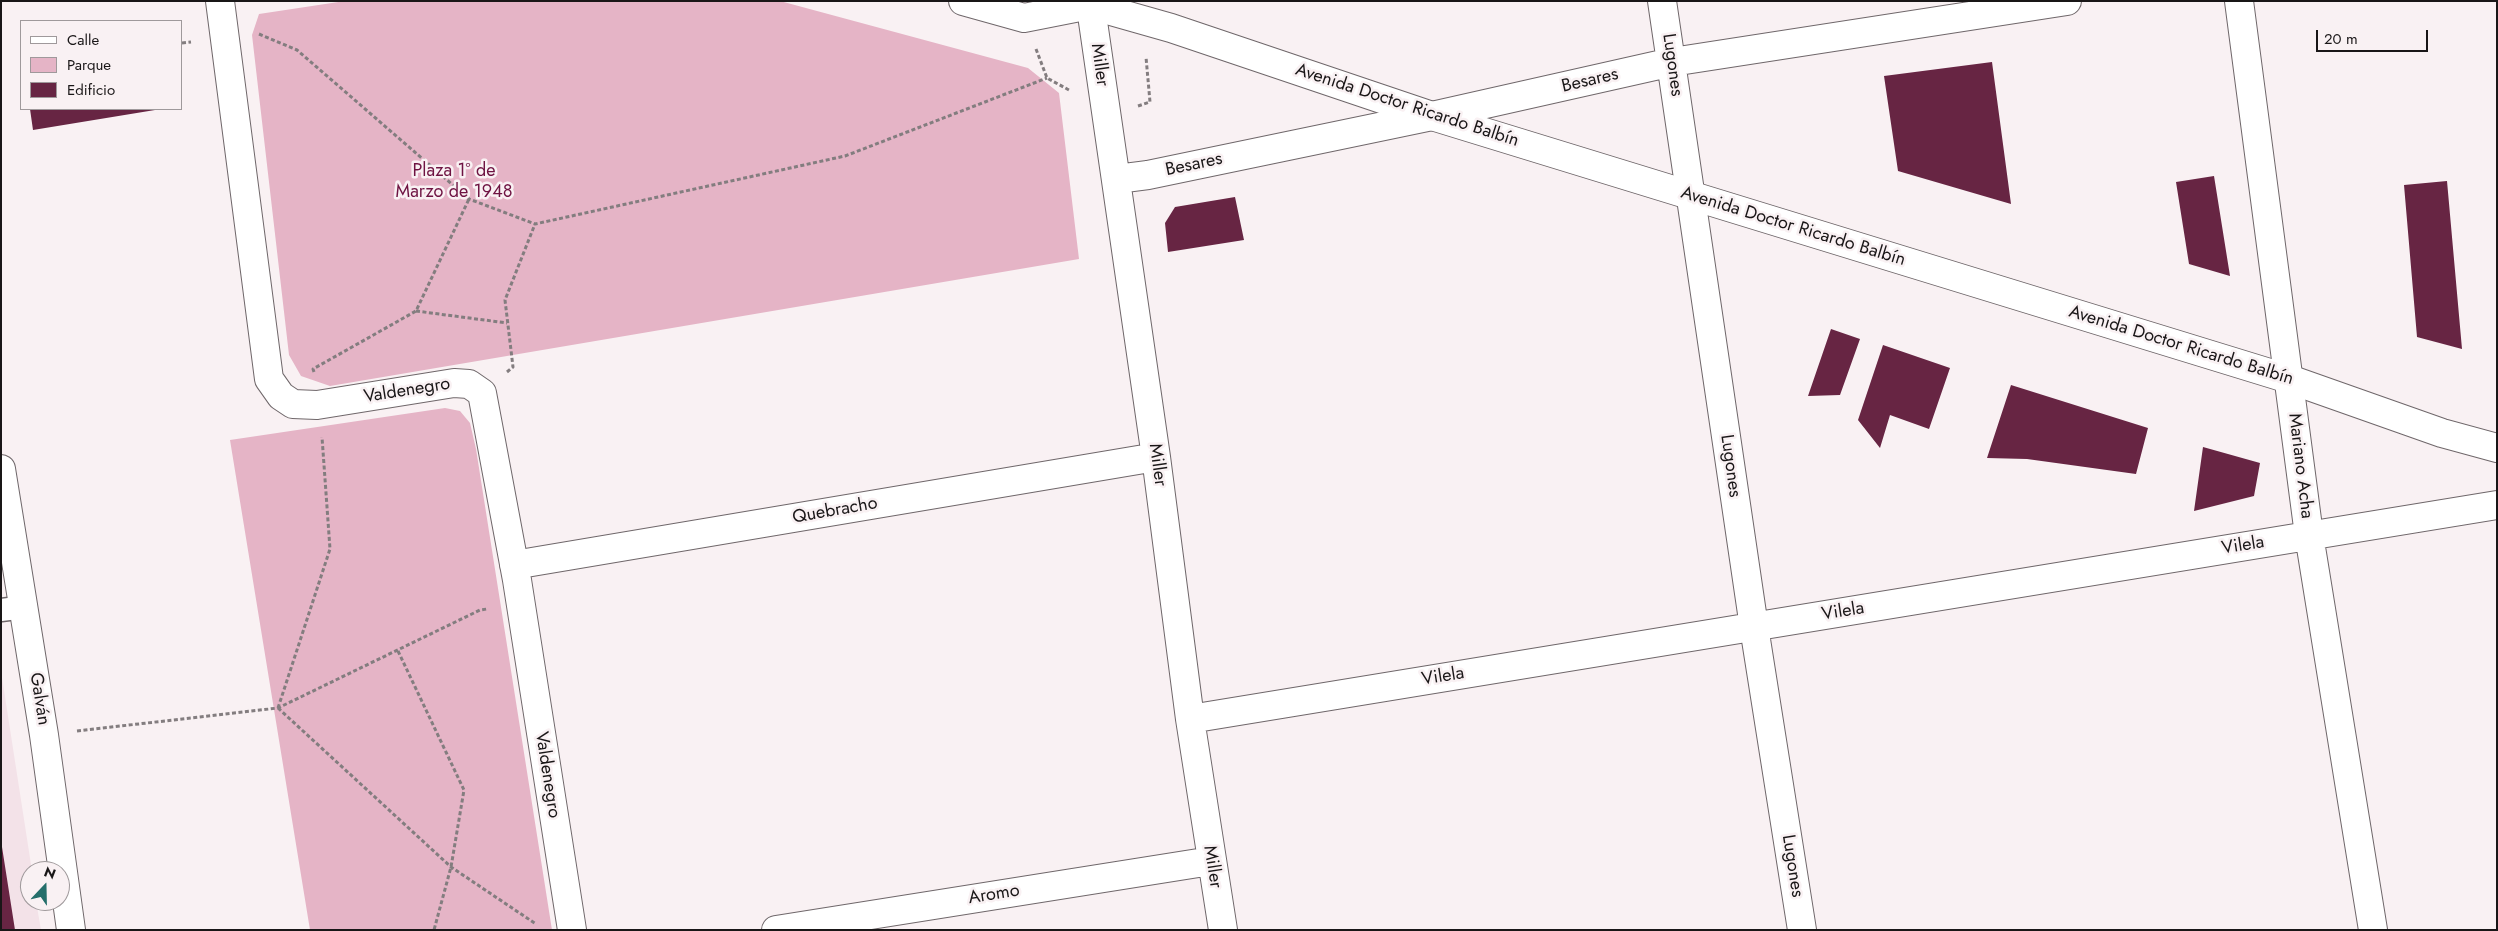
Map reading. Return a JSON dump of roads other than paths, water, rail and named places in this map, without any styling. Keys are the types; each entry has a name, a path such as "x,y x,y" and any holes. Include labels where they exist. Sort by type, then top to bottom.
{"street":[{"name":"Valdenegro","path":"220,1 269,379 281,396 293,404 318,405 454,383 468,384 482,393 514,566 572,930"},
{"name":"Avenida Doctor Ricardo Balbín","path":"962,1 1024,18 1088,3 1171,28 1432,116 2289,379 2442,433 2497,448"},
{"name":"Lugones","path":"1662,1 1754,627 1802,930"},
{"name":"Besares","path":"1117,179 1148,175 1432,116 1672,62 2067,1"},
{"name":"Mariano Acha","path":"2239,1 2309,535 2373,930"},
{"name":"Miller","path":"1088,3 1117,179 1190,719 1223,930"},
{"name":"Quebracho","path":"514,566 1156,457"},
{"name":"Galván","path":"1,469 13,608 44,735 71,930"},
{"name":"Vilela","path":"1190,719 2497,505"},
{"name":"Aromo","path":"776,930 1211,861"}],"park label":[{"name":"Plaza 1º de Marzo de 1948","path":"454,182"}]}
